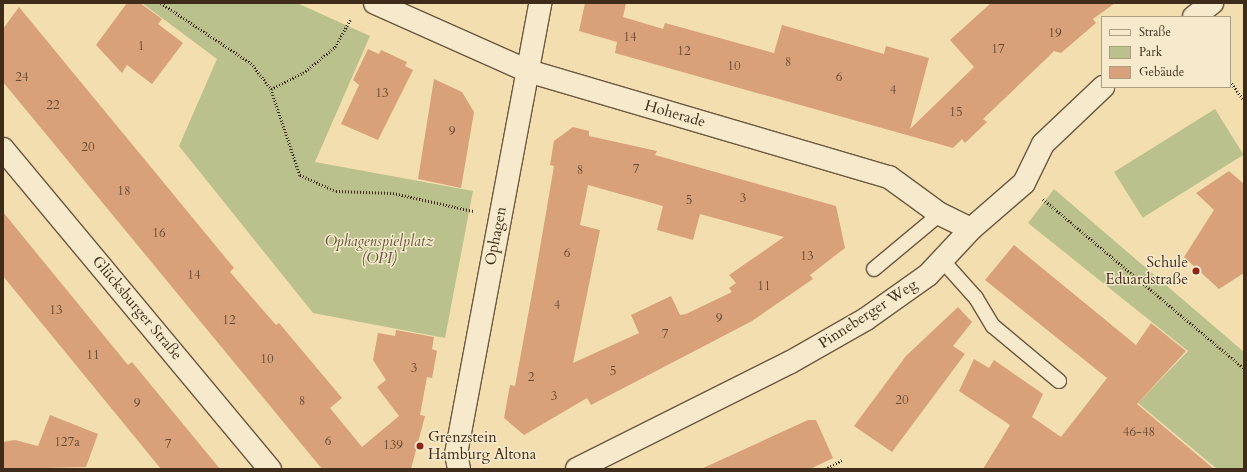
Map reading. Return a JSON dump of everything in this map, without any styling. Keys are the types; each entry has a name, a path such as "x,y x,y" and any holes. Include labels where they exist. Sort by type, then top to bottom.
{"street":[{"name":"Hoherade","path":"375,3 528,72 889,177 940,214 971,229"},
{"name":"Ophagen","path":"459,469 456,454 540,3"},
{"path":"1195,16 1212,3"},
{"name":"Pinneberger Weg","path":"577,469 802,356 866,318 928,275 971,229 1024,182 1043,144 1102,88"},
{"name":"Glücksburger Straße","path":"3,149 270,469"}],"lane":[{"path":"874,269 940,214"},
{"path":"942,260 976,298 993,326 1059,381"}],"path":[{"path":"160,3 250,63 271,89 300,176 336,191 394,193 473,212"},
{"path":"271,89 303,73 334,47 350,20"},
{"path":"1231,82 1244,100"},
{"path":"1043,199 1244,368"},
{"path":"825,469 842,460"}],"green space":[{"name":"Ophagenspielplatz (OPI)","path":"142,3 297,3 370,36 315,162 473,191 445,338 313,313 179,146 217,59"},
{"path":"1215,109 1244,155 1143,218 1114,172"},
{"path":"1054,189 1244,352 1244,469 1217,469 1138,403 1188,351 1028,223"}],"building":[{"path":"127,3 140,3 162,19 158,24 183,43 152,84 127,65 122,73 96,45"},
{"path":"585,3 626,3 623,17 663,29 665,23 774,53 782,25 884,54 886,46 929,58 910,129 974,67 950,40 991,3 1115,3 1093,19 1096,23 1061,53 1054,51 983,119 987,122 965,143 962,139 953,148 615,53 617,42 579,31"},
{"path":"19,7 234,268 230,272 276,325 279,323 342,398 330,408 362,447 399,416 377,387 386,380 373,360 378,333 395,336 396,330 434,337 432,349 437,351 432,378 427,377 420,415 425,416 411,469 322,469 3,82 3,29"},
{"path":"368,49 379,54 381,50 407,62 405,66 413,70 378,140 341,124 359,85 353,80"},
{"path":"434,79 462,92 474,112 461,188 418,179"},
{"path":"573,127 589,131 589,136 657,151 655,155 836,206 845,248 810,275 813,279 752,321 591,405 587,398 524,435 504,418 510,385 515,386 535,277 554,166 550,165 554,141","holes":["588,185 663,206 657,230 693,240 700,214 784,237 729,275 736,283 729,288 732,292 686,314 680,315 671,296 631,315 639,333 573,363 600,230 580,225"]},
{"path":"1229,171 1244,184 1244,273 1219,289 1184,257 1214,210 1196,193"},
{"path":"3,212 128,365 132,362 220,469 161,469 3,276"},
{"path":"1014,245 1136,345 1151,323 1186,351 1137,404 1214,469 983,469 1010,425 959,391 974,359 989,368 994,360 1043,394 1032,417 1061,437 1107,378 985,280"},
{"path":"958,307 972,322 953,346 965,354 892,452 854,426 906,356"},
{"path":"50,415 98,434 86,467 3,469 3,442 15,440 38,446"},
{"path":"808,420 816,420 833,458 810,469 701,469"}],"place":[{"name":"Schule Eduardstraße","path":"1196,271"},
{"name":"Grenzstein Hamburg Altona","path":"420,446"}]}
